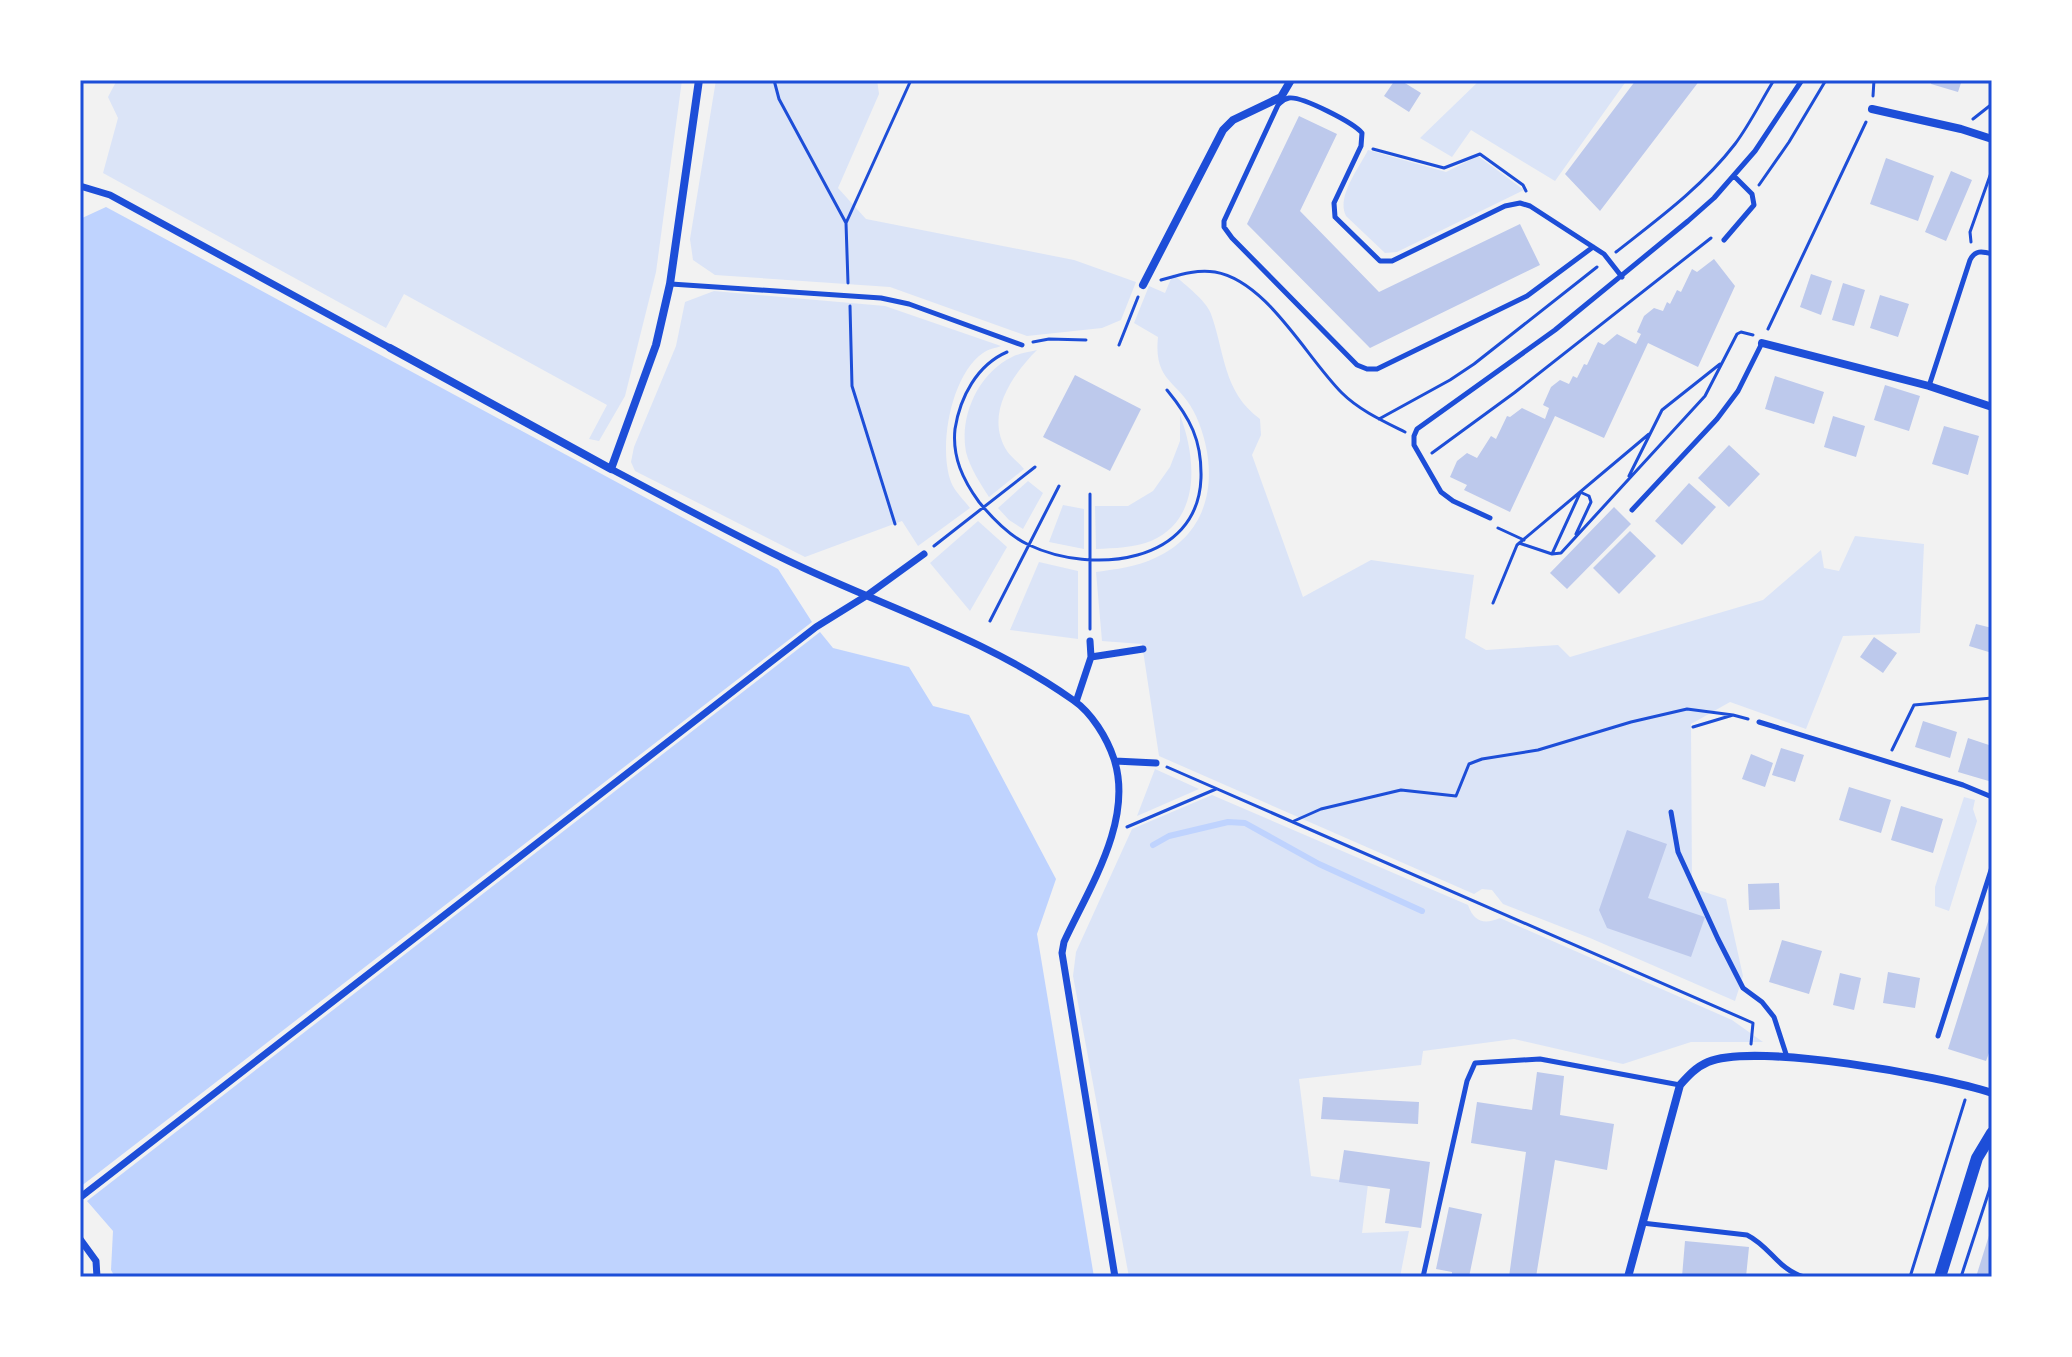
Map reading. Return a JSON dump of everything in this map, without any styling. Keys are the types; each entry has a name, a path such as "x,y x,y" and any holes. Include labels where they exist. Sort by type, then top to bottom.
{"street":[{"path":"611,469 656,345 670,284 699,80"},
{"path":"1143,285 1223,130 1233,120 1281,97 1291,80"},
{"path":"1872,109 1992,139"},
{"path":"80,186 110,195 611,469 793,563 1001,656 1076,702 1103,733 1115,761 1119,790 1119,812 1114,833 1064,942 1062,953 1115,1277"},
{"path":"1763,341 1929,386 1992,407"},
{"path":"82,1196 816,627 924,554"},
{"path":"1076,702 1091,657 1090,641"},
{"path":"1091,657 1143,649"},
{"path":"1115,761 1156,763"},
{"path":"1628,1277 1680,1085 1693,1071 1710,1061 1750,1056 1787,1058 1889,1070 1992,1093"},
{"path":"1940,1277 1977,1158 1992,1133"},
{"path":"80,1239 96,1261 97,1277"}],"lane":[{"path":"1490,518 1446,497 1436,485 1414,445 1414,436 1421,425 1517,358 1622,277 1688,221 1734,176 1769,132 1802,80"},
{"path":"1593,247 1520,300 1377,369 1362,368 1232,238 1224,227 1224,221 1283,100 1294,98 1354,125 1362,133 1361,146 1333,210 1335,217 1380,261 1392,261 1505,206 1520,203 1530,206 1593,247 1608,258 1622,277"},
{"path":"1724,240 1754,205 1752,194 1734,176"},
{"path":"1929,386 1970,260 1975,253 1992,254"},
{"path":"670,284 881,298 909,304 1022,345"},
{"path":"1632,510 1717,419 1738,391 1763,341"},
{"path":"1759,722 1963,785 1992,797"},
{"path":"1671,812 1678,852 1718,939 1743,988 1762,1002 1774,1017 1787,1058"},
{"path":"1938,1036 1992,867"},
{"path":"1423,1277 1467,1081 1475,1063 1540,1059 1680,1085"},
{"path":"1641,1223 1747,1235 1761,1241 1782,1267 1804,1277"}],"path":[{"path":"846,223 911,80"},
{"path":"1752,194 1789,142 1826,80"},
{"path":"1961,129 1992,104"},
{"path":"1493,526 1552,554 1561,553 1705,396 1737,334 1745,333 1763,341 1802,252 1872,109"},
{"path":"1361,146 1444,168 1480,154 1523,185 1530,206"},
{"path":"1975,253 1970,234 1992,170"},
{"path":"1422,460 1514,393 1716,233"},
{"path":"1119,345 1143,285 1199,271 1230,276 1263,299 1341,393 1414,436"},
{"path":"1086,340 1049,339 1022,345 999,355 982,369 960,407 955,429 959,468 984,508 996,521 1029,545 1048,552 1088,559 1118,559 1155,549 1178,534 1196,508 1201,465 1196,436 1186,413 1167,390"},
{"path":"1627,482 1666,406 1723,361"},
{"path":"1493,603 1505,570 1522,542 1649,434"},
{"path":"924,554 1035,467"},
{"path":"990,621 1059,486"},
{"path":"1573,541 1591,502 1589,496 1581,491"},
{"path":"1552,554 1581,491"},
{"path":"1090,494 1090,641"},
{"path":"1887,761 1914,705 1992,698"},
{"path":"1292,822 1321,809 1401,790 1456,796 1469,764 1482,759 1538,750 1687,709 1759,722"},
{"path":"1693,727 1733,715"},
{"path":"1156,763 1753,1023 1750,1056"},
{"path":"1114,833 1216,789"},
{"path":"1910,1277 1966,1099"},
{"path":"1961,1277 1992,1182"}],"shaded area":[{"path":"117,80 682,80 656,272 625,396 599,441 589,439 607,405 404,294 386,328 103,173 118,118 108,97"},
{"path":"716,80 877,80 879,94 838,188 866,219 1074,260 1136,282 1121,320 1102,328 1027,336 890,287 715,275 693,260 690,239"},
{"path":"1480,80 1627,80 1555,181 1471,130 1452,157 1420,138"},
{"path":"1368,150 1446,172 1478,156 1524,190 1397,252 1385,253 1346,216 1344,208 1346,192"},
{"path":"1173,274 1205,303 1232,384 1239,397 1260,419 1261,435 1252,455 1303,597 1371,560 1474,575 1465,638 1486,650 1558,645 1570,657 1763,600 1821,550 1824,568 1839,571 1855,536 1924,544 1920,633 1843,636 1806,729 1730,702 1691,724 1692,888 1726,899 1743,976 1735,1001 1503,904 1492,890 1482,889 1474,894 1159,756 1142,644 1102,641 1096,572 1141,564 1174,547 1200,516 1206,498 1208,457 1196,416 1164,373 1158,352 1158,337 1134,323 1149,286 1165,293"},
{"path":"714,291 885,306 1001,346 985,352 972,363 955,394 950,413 947,467 953,486 970,508 918,546 902,521 805,557 635,471 631,462 634,447 676,346 685,302"},
{"path":"1037,350 1010,383 998,424 1007,451 1024,469 989,497 966,452 969,410 981,384 1000,364"},
{"path":"1180,415 1189,449 1191,486 1179,518 1168,531 1151,541 1096,549 1095,506 1128,506 1153,491 1170,467 1180,441"},
{"path":"1028,481 1043,493 1023,529 998,508"},
{"path":"1063,505 1084,509 1084,549 1049,542"},
{"path":"978,521 1007,547 970,611 930,563"},
{"path":"1039,562 1078,571 1078,639 1010,630"},
{"path":"1155,769 1199,789 1137,816"},
{"path":"1212,795 1468,905 1480,920 1500,918 1732,1020 1763,1042 1691,1042 1623,1064 1514,1039 1423,1051 1421,1065 1299,1079 1311,1176 1368,1184 1362,1233 1409,1231 1400,1277 1129,1277 1073,976 1076,952 1132,829"},
{"path":"1964,797 1975,800 1973,809 1977,821 1949,911 1935,906 1935,887"}],"water":[{"path":"106,207 778,569 812,622 80,1187 80,219"},
{"path":"820,632 833,648 909,667 933,706 969,715 1056,879 1037,934 1094,1277 115,1277 111,1270 113,1231 87,1201"}],"building":[{"path":"1395,80 1421,93 1409,112 1384,96"},
{"path":"1636,80 1700,80 1600,211 1565,174"},
{"path":"1932,80 1962,80 1958,92 1931,84"},
{"path":"1299,116 1337,134 1300,211 1379,292 1520,224 1540,265 1370,348 1247,224"},
{"path":"1886,158 1934,176 1918,221 1870,204"},
{"path":"1951,171 1972,180 1946,241 1925,232"},
{"path":"1714,259 1735,286 1698,367 1648,343 1604,438 1555,416 1510,512 1464,490 1467,485 1450,477 1457,461 1467,453 1477,458 1491,436 1496,439 1507,416 1522,408 1545,419 1549,408 1543,405 1551,387 1560,380 1569,384 1573,376 1577,378 1598,342 1604,345 1617,334 1636,344 1644,316 1654,308 1663,311 1677,290 1681,292 1692,269 1697,272"},
{"path":"1811,274 1832,281 1821,315 1800,307"},
{"path":"1843,283 1865,290 1854,326 1832,320"},
{"path":"1880,295 1909,304 1898,337 1870,328"},
{"path":"1075,375 1141,409 1110,471 1043,437"},
{"path":"1775,376 1824,392 1814,424 1765,409"},
{"path":"1885,385 1920,396 1909,431 1874,420"},
{"path":"1833,416 1865,426 1856,457 1824,447"},
{"path":"1944,426 1979,436 1968,475 1932,464"},
{"path":"1729,445 1760,474 1729,507 1698,478"},
{"path":"1689,483 1716,507 1682,545 1655,521"},
{"path":"1614,507 1631,524 1567,589 1550,573"},
{"path":"1630,531 1656,556 1619,594 1593,568"},
{"path":"1976,624 1992,628 1992,653 1969,646"},
{"path":"1874,637 1897,653 1883,673 1860,657"},
{"path":"1923,721 1957,732 1950,758 1915,747"},
{"path":"1968,738 1992,746 1992,782 1958,772"},
{"path":"1781,748 1804,755 1795,782 1772,775"},
{"path":"1751,754 1773,763 1765,787 1742,779"},
{"path":"1849,787 1891,800 1881,833 1839,820"},
{"path":"1901,806 1943,819 1933,853 1891,840"},
{"path":"1627,830 1667,844 1648,898 1705,917 1691,957 1607,928 1599,910"},
{"path":"1779,883 1780,909 1749,910 1748,884"},
{"path":"1991,912 1992,1045 1986,1061 1948,1049"},
{"path":"1782,940 1822,951 1809,994 1769,982"},
{"path":"1888,972 1920,978 1915,1008 1883,1003"},
{"path":"1840,973 1861,978 1854,1010 1833,1005"},
{"path":"1537,1072 1564,1076 1560,1115 1614,1124 1607,1170 1555,1160 1536,1277 1509,1277 1526,1152 1471,1143 1477,1102 1532,1110"},
{"path":"1323,1097 1419,1102 1418,1124 1321,1119"},
{"path":"1344,1150 1430,1162 1421,1228 1385,1223 1390,1189 1339,1182"},
{"path":"1449,1207 1482,1214 1469,1277 1452,1277 1452,1272 1436,1269"},
{"path":"1991,1229 1992,1277 1976,1277"},
{"path":"1685,1241 1749,1247 1746,1277 1682,1277"}],"waterway":[{"path":"1153,845 1169,836 1228,822 1245,823 1319,864 1422,911"}]}
